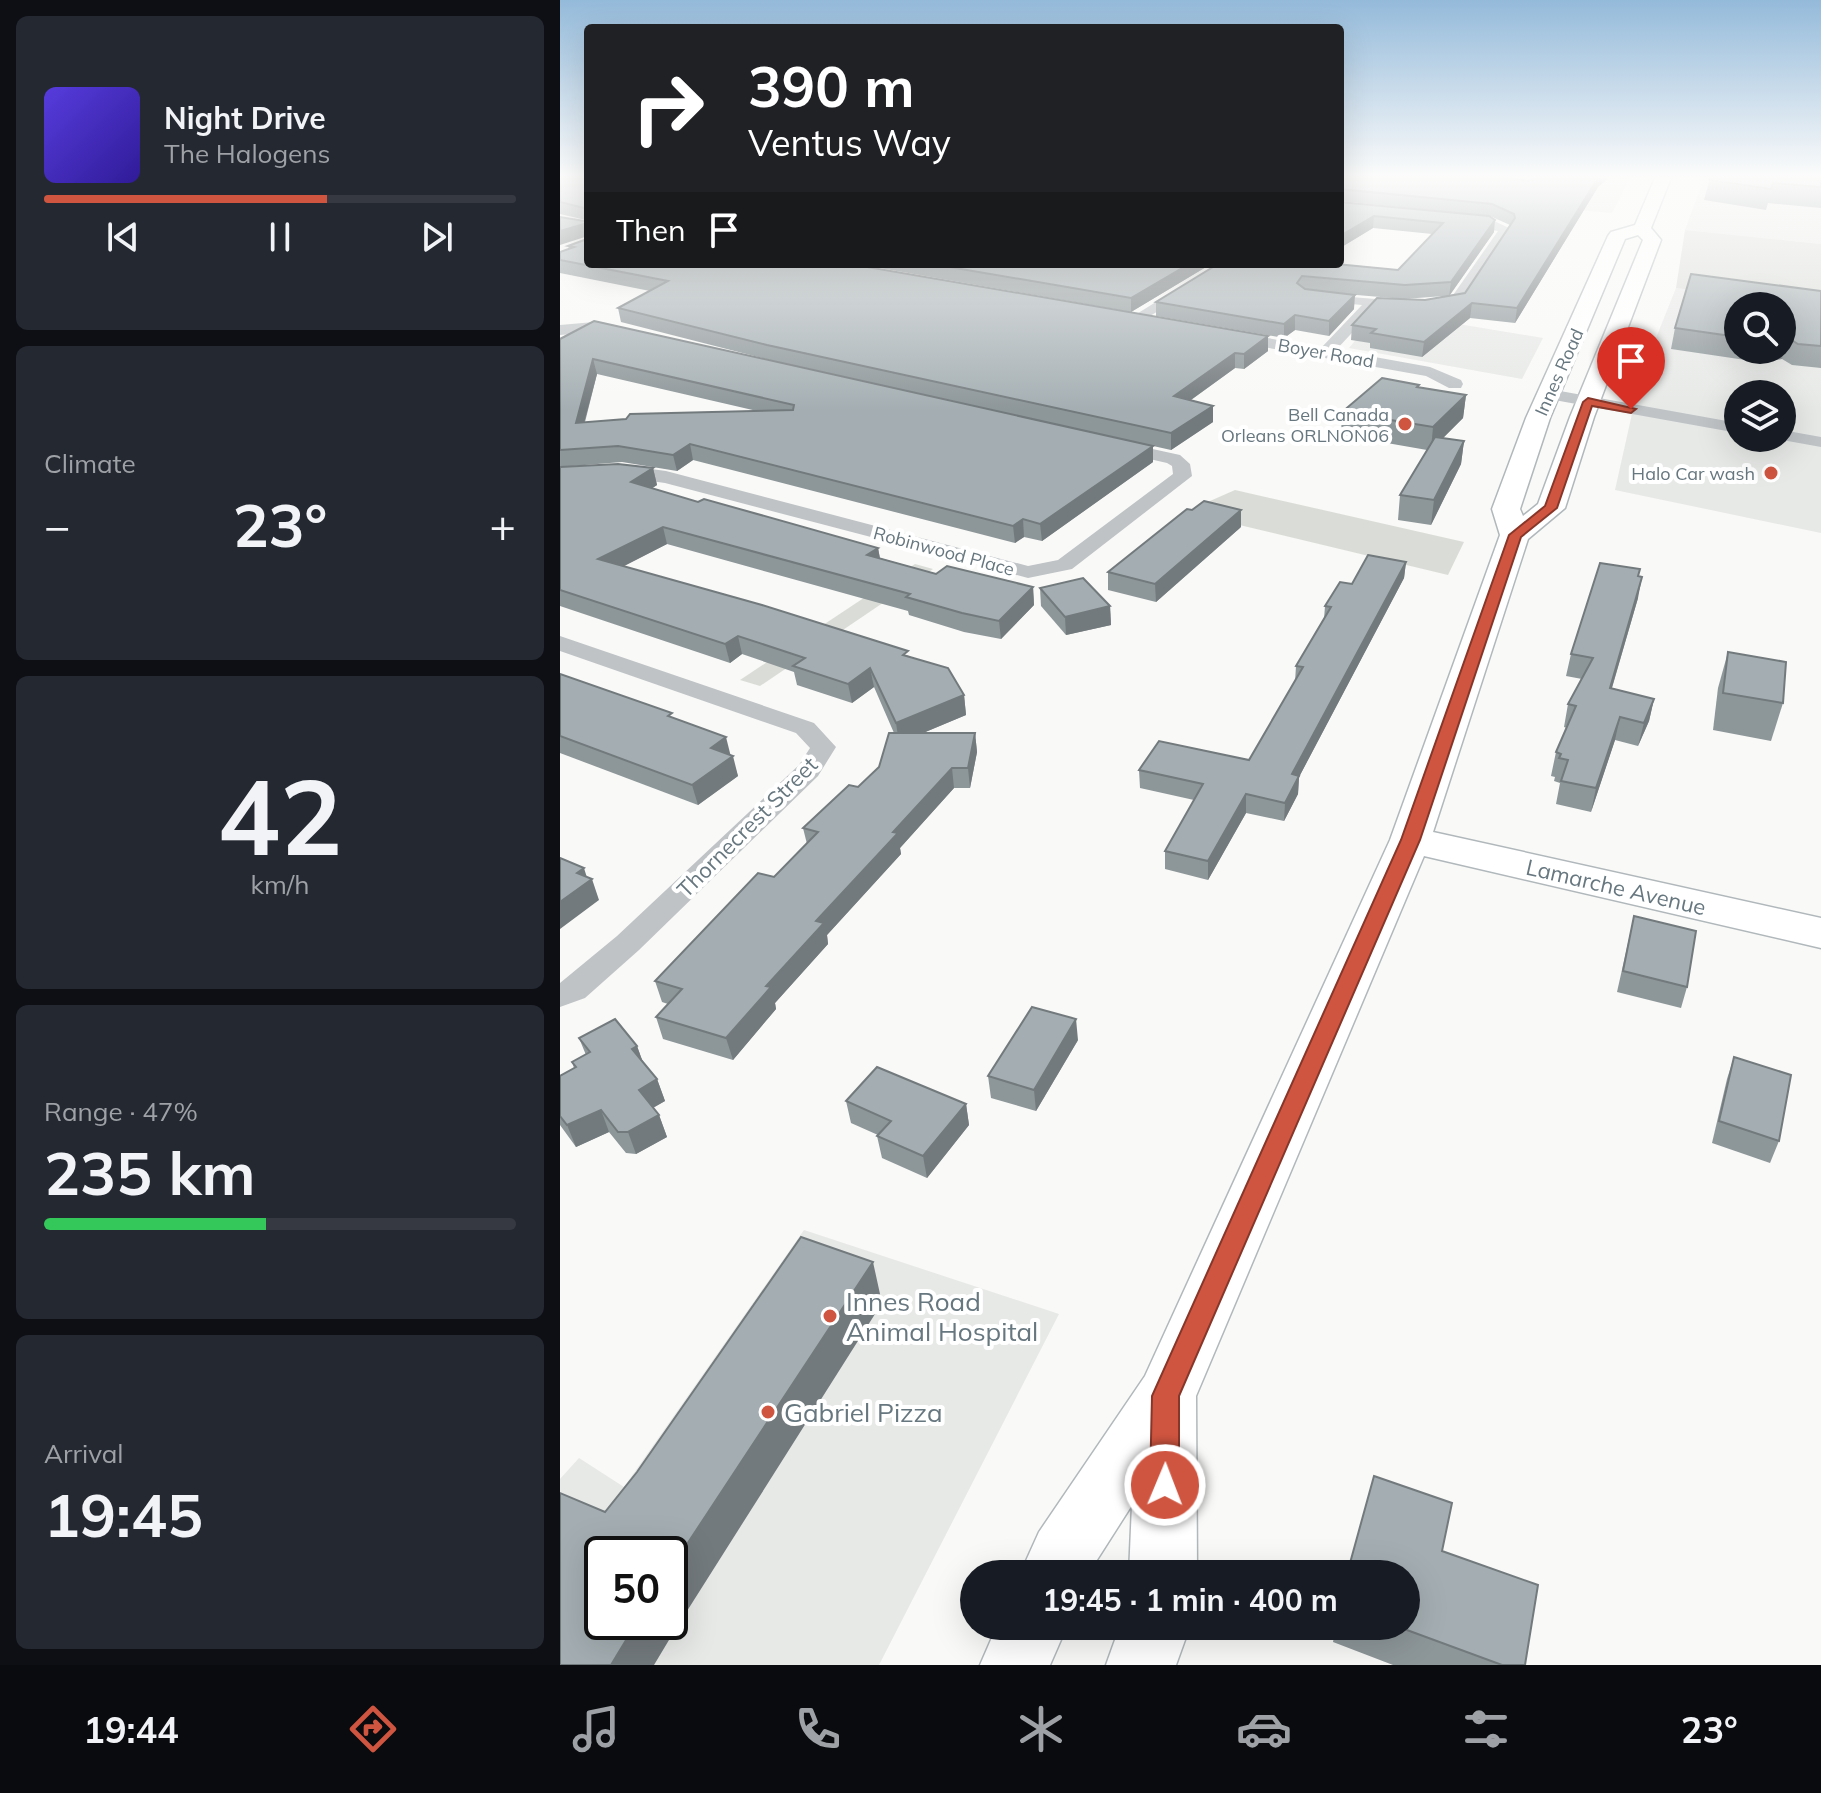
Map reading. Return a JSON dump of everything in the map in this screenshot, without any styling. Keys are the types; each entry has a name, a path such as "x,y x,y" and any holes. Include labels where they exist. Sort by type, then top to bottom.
{"main road":[{"name":"Innes Road","path":"1515,535 1506,509 1549,394 1609,256"},
{"name":"Innes Road","path":"1060,1560 1166,1396 1410,840 1515,535 1551,508 1588,402 1646,256"},
{"name":"Lamarche Avenue","path":"1410,840 1821,933"},
{"name":"Innes Road","path":"1163,1560 1166,1396"},
{"path":"1015,1665 1026,1640"},
{"path":"1141,1665 1150,1640"}],"street":[{"path":"1306,296 1425,307 1456,302 1487,256"},
{"path":"1161,324 1126,318 1219,268"},
{"path":"1325,353 1372,303"},
{"path":"560,330 594,327 634,334"},
{"name":"Boyer Road","path":"1215,334 1430,372 1455,384"},
{"path":"1549,394 1724,426"},
{"path":"1796,438 1821,442"},
{"name":"Robinwood Place","path":"560,475 622,471 658,475 1028,572 1065,565 1183,476 1181,464 1173,459 1101,442"},
{"name":"Thornecrest Street","path":"560,643 805,728 816,736 823,747 809,770 628,943 574,990 560,996"}],"shaded area":[{"path":"1681,256 1821,256 1821,308 1796,305 1796,292 1724,292 1724,295 1676,288"},
{"path":"1676,288 1724,295 1724,364 1796,364 1796,305 1821,308 1821,533 1615,490 1640,378"},
{"path":"1379,312 1543,338 1522,379 1349,348"},
{"path":"1235,490 1464,542 1448,575 1185,512"},
{"path":"915,564 933,569 760,686 740,680"},
{"path":"804,1230 1059,1314 879,1665 560,1665 560,1479 579,1458 624,1487"}],"building":[{"path":"560,256 584,256 584,265 560,260"},
{"path":"1412,256 1470,256 1451,282 1405,285 1302,276 1297,283 1305,289 1355,295 1329,321 1295,315 1284,324 1156,302 1211,268 1344,268 1344,265 1398,270"},
{"path":"1490,256 1550,256 1517,308 1472,303 1424,342 1371,333 1376,329 1352,325 1377,298 1425,300 1465,293"},
{"path":"601,268 873,268 1268,336 1244,354 1235,353 1174,396 1213,406 1171,433 767,345 618,308 668,281"},
{"path":"955,268 1182,268 1131,298"},
{"path":"1691,274 1821,291 1821,346 1796,343 1796,292 1724,292 1724,335 1675,328"},
{"path":"594,321 1153,446 1040,524 1023,519 1013,526 690,444 673,455 618,446 560,450 560,339","holes":["593,359 794,405 793,410 630,414 626,419 576,423"]},
{"path":"1382,378 1466,395 1433,427 1342,412"},
{"path":"1435,437 1464,441 1434,500 1400,495"},
{"path":"618,464 653,468 631,482 698,502 704,499 878,548 867,555 936,574 947,566 1033,587 999,621 663,527 598,559 762,605 908,651 903,655 948,668 964,695 896,723 870,668 848,684 793,666 805,658 738,636 725,644 560,590 560,467"},
{"path":"1204,501 1241,510 1155,584 1108,572 1187,509 1192,510"},
{"path":"1368,555 1406,562 1292,774 1299,776 1285,803 1246,794 1208,861 1165,851 1203,784 1139,770 1159,741 1249,760 1303,667 1296,666 1331,607 1325,606 1340,582 1352,584"},
{"path":"1600,563 1640,569 1638,576 1642,577 1610,688 1654,699 1644,723 1620,717 1596,788 1561,781 1568,760 1559,758 1561,754 1556,752 1576,706 1568,704 1593,658 1571,654"},
{"path":"1083,578 1110,606 1065,617 1040,588"},
{"path":"1728,652 1786,662 1783,703 1723,693"},
{"path":"560,674 672,713 668,716 726,737 711,748 733,756 692,785 560,736"},
{"path":"889,733 975,733 968,768 952,768 893,832 898,833 816,921 824,923 766,986 771,987 726,1038 656,1017 682,989 655,981 758,873 774,877 818,832 803,828 849,785 858,787 879,767"},
{"path":"560,858 584,868 577,873 592,879 560,902"},
{"path":"1634,916 1696,931 1687,987 1623,971"},
{"path":"1032,1007 1076,1019 1034,1090 988,1076"},
{"path":"615,1019 637,1046 632,1049 657,1079 639,1090 659,1115 628,1132 618,1132 601,1110 567,1125 560,1116 560,1076 576,1067 572,1062 590,1052 579,1038"},
{"path":"1734,1057 1791,1075 1779,1141 1719,1121"},
{"path":"877,1067 966,1104 923,1156 877,1136 891,1121 846,1101"},
{"path":"801,1237 873,1262 688,1543 688,1536 584,1536 584,1640 626,1640 611,1665 560,1665 560,1493 605,1512 637,1472"},
{"path":"1374,1476 1452,1503 1442,1551 1538,1585 1525,1665 1502,1665 1420,1635 1420,1560 1351,1560"}],"place":[{"name":"Bell Canada Orleans ORLNON06","path":"1405,424"},
{"name":"Halo Car wash","path":"1771,473"},
{"name":"Innes Road Animal Hospital","path":"830,1316"},
{"name":"Gabriel Pizza","path":"768,1412"}],"route":[{"path":"1165,1485 1166,1396 1410,840 1515,535 1551,508 1588,402 1631,409"}]}
